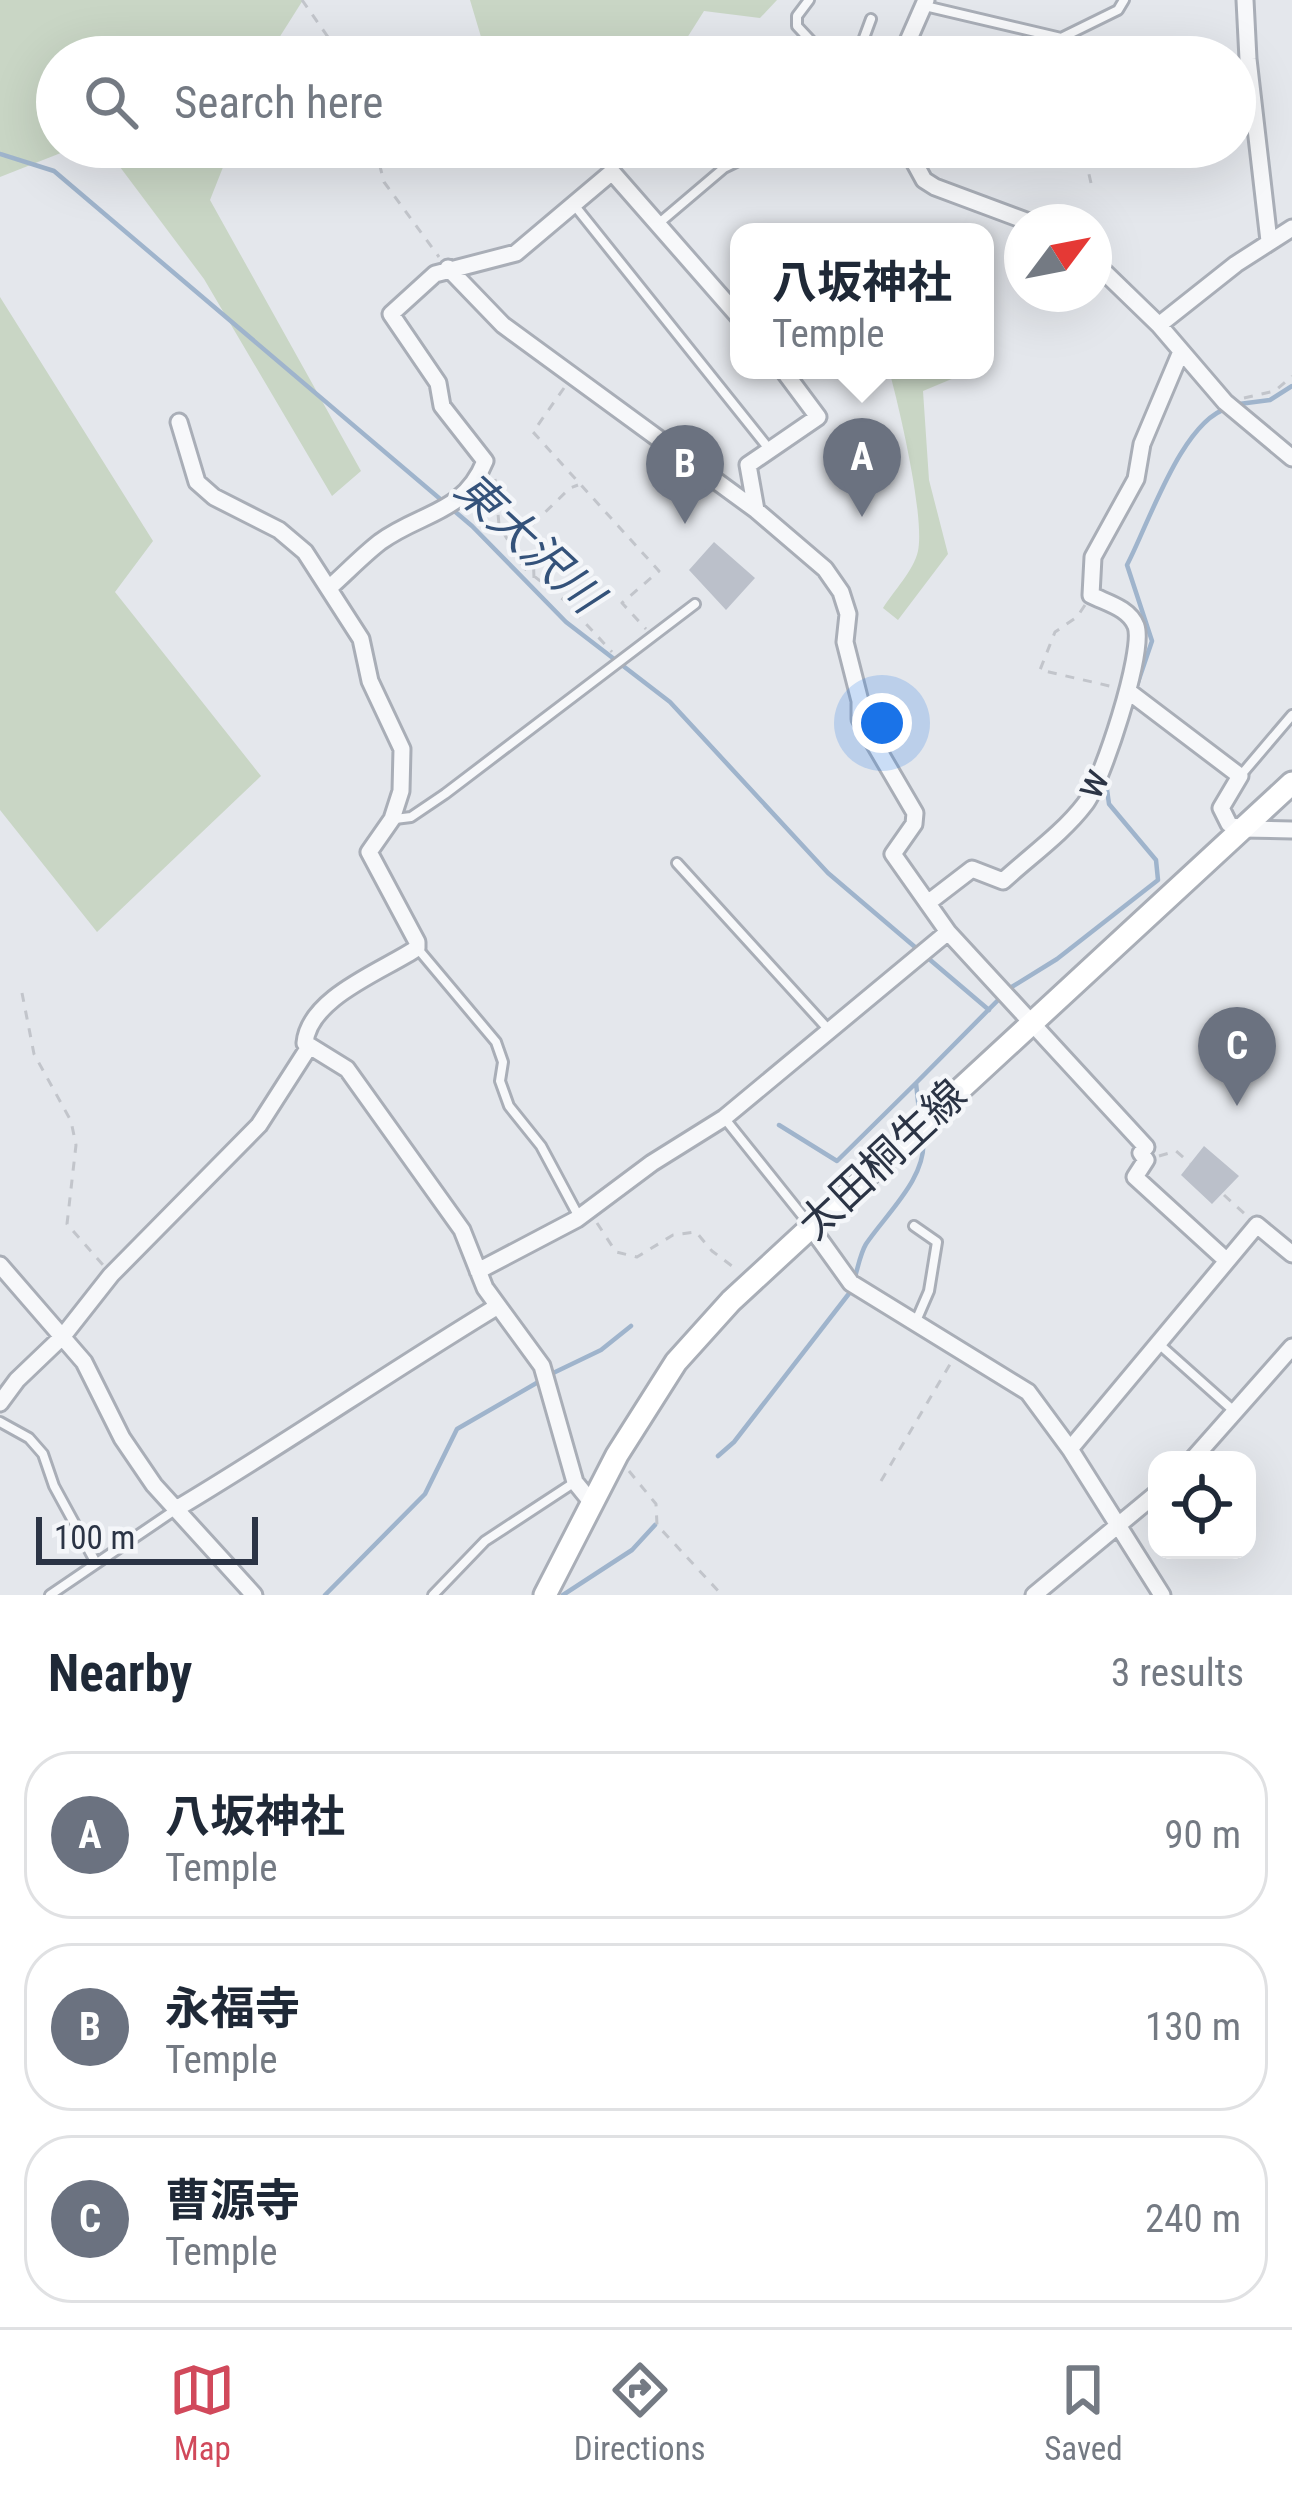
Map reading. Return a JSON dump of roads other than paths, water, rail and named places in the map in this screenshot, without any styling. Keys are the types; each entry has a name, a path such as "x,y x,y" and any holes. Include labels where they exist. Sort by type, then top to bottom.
{"main road":[{"name":"太田桐生線","path":"545,1595 617,1455 676,1362 810,1226 1292,783"}],"street":[{"path":"1243,36 1245,0"},
{"path":"911,36 925,3"},
{"path":"1256,156 1269,241"},
{"path":"917,168 935,188 1004,213"},
{"path":"329,588 380,543 406,526 440,514 477,481 485,461 442,406 438,383 391,314 410,293 448,268 516,253 612,172 730,307"},
{"path":"1159,325 1292,228"},
{"path":"448,268 503,325 756,510 825,569 841,592 848,614 845,642 860,700 860,719 915,813 914,824 892,854 948,932 1146,1148 1141,1153 1146,1160 1136,1177 1227,1261"},
{"path":"1112,279 1230,406 1292,458"},
{"name":"w","path":"929,902 972,868 1003,881 1087,802 1132,694 1139,648 1134,622 1126,611 1091,595 1093,557 1136,479 1142,444 1180,354"},
{"path":"756,510 748,465 818,417 790,379"},
{"path":"0,1402 63,1336 111,1275 259,1125 309,1047 306,1031 349,984 417,948 370,860 369,852 392,819 401,791 402,749 370,681 362,639 295,543 204,491 191,473 179,422"},
{"path":"1132,694 1240,776 1221,808 1228,824 1242,829 1292,830"},
{"path":"478,1271 584,1214 652,1162 724,1118 948,932"},
{"path":"309,1047 347,1070 462,1230 498,1306 546,1376 575,1482 592,1503"},
{"path":"1070,1449 1258,1225 1292,1254"},
{"path":"810,1226 855,1286 1028,1392 1070,1449 1162,1595"},
{"path":"0,1265 90,1372 122,1438 154,1485 254,1595"},
{"path":"176,1510 498,1306"},
{"path":"1200,1451 1292,1347"},
{"path":"1034,1595 1148,1501"}],"lane":[{"path":"806,36 797,26 797,16 809,0"},
{"path":"1065,36 1118,10 1124,0"},
{"path":"925,3 1053,35"},
{"path":"865,36 871,19"},
{"path":"658,224 724,168"},
{"path":"574,205 770,450"},
{"path":"392,819 411,817 695,604"},
{"path":"1240,776 1292,715"},
{"path":"677,863 828,1029"},
{"path":"417,948 496,1042 508,1106 541,1146 584,1214"},
{"path":"724,1118 810,1226"},
{"path":"914,1226 937,1242 929,1292 915,1322"},
{"path":"1157,1343 1235,1412"},
{"path":"0,1422 29,1438 43,1454 53,1486 96,1563"},
{"path":"433,1595 485,1540 575,1482"},
{"path":"50,1595 176,1510"}],"waterway":[{"name":"東大沢川","path":"0,154 36,165"},
{"name":"東大沢川","path":"44,168 54,171 472,526 566,622 670,702 828,873 989,1010"},
{"path":"1239,404 1270,400 1292,386"},
{"path":"1135,691 1152,641 1127,565 1182,452 1211,417 1228,408"},
{"path":"919,1110 916,1083 1010,988 1057,959 1158,880 1156,860 1109,804 1105,775"},
{"path":"779,1125 837,1161 916,1083"},
{"path":"854,1280 866,1244 919,1167 923,1138"},
{"path":"718,1456 734,1442 851,1291"},
{"path":"549,1375 601,1350 631,1326"},
{"path":"325,1595 425,1494 457,1429 540,1381"},
{"path":"563,1595 632,1550 655,1525"}],"place":[{"name":"八坂神社","path":"862,517"},
{"name":"永福寺","path":"685,524"},
{"name":"曹源寺","path":"1237,1106"}]}
